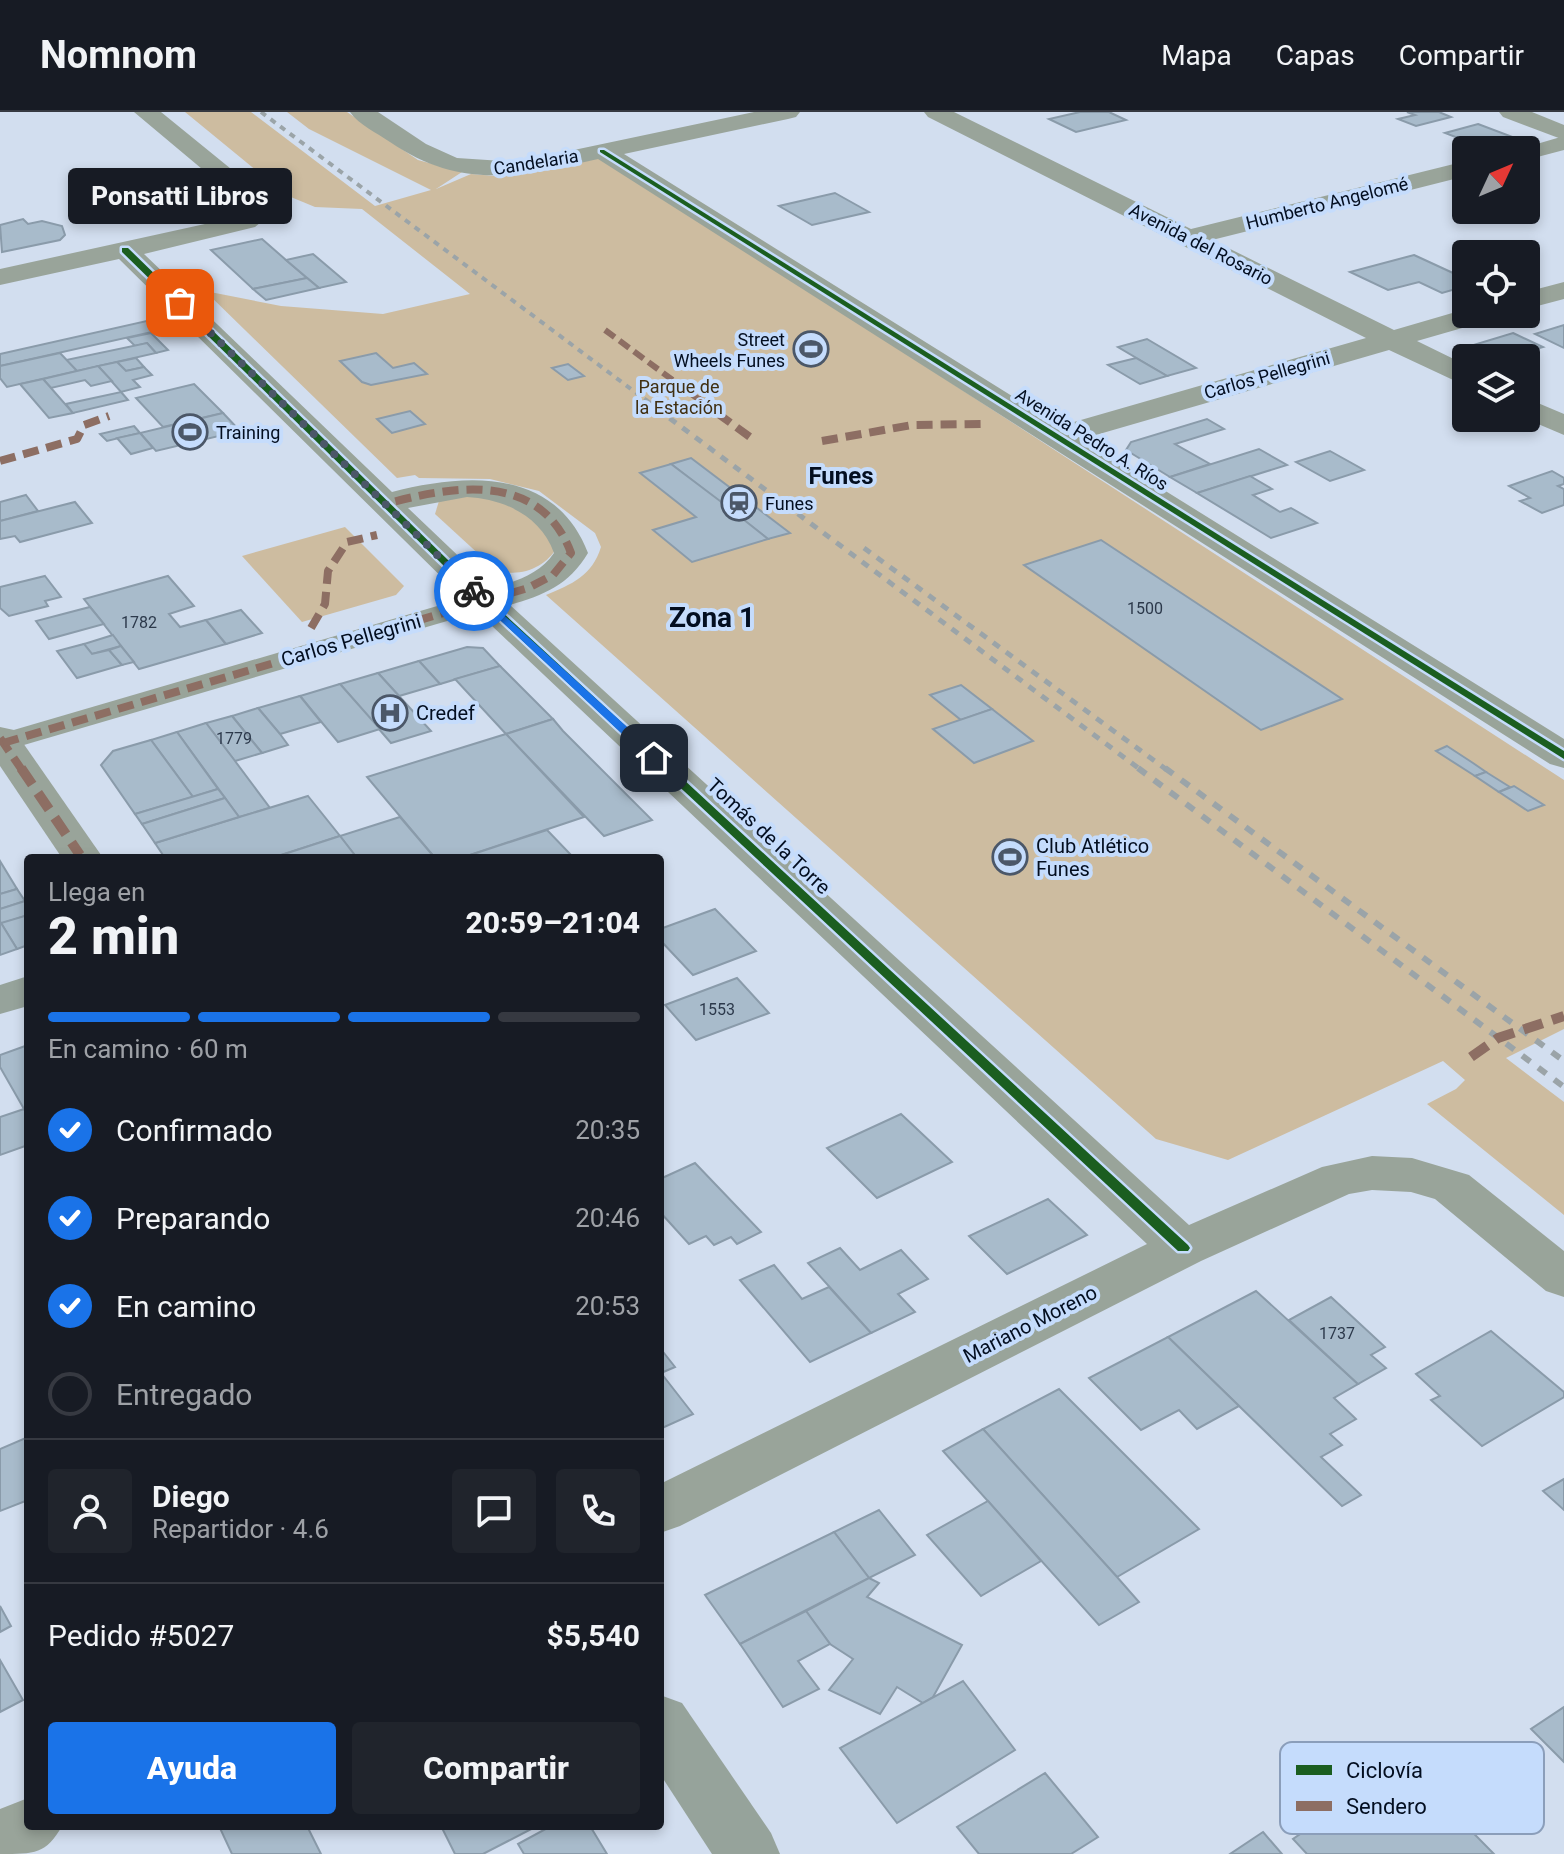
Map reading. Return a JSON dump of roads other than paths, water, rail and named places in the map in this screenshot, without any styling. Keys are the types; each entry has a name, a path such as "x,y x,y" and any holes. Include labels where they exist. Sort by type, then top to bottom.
{"main road":[{"path":"0,1000 24,991"},
{"path":"664,1728 748,1854"}],"street":[{"path":"0,277 220,229 246,221 259,213 258,206 248,195 146,112"},
{"name":"Candelaria","path":"362,112 429,157 449,166 472,170 517,169 788,112"},
{"name":"Avenida del Rosario","path":"936,112 1452,370"},
{"path":"1511,112 1564,133"},
{"path":"1540,149 1564,143"},
{"name":"Avenida Pedro A. Ríos","path":"602,151 1564,756"},
{"name":"Humberto Angelomé","path":"1188,238 1452,172"},
{"name":"Tomás de la Torre","path":"125,250 485,601 1183,1248"},
{"path":"1540,297 1564,290"},
{"name":"Carlos Pellegrini","path":"1055,437 1452,322"},
{"path":"1540,414 1564,426"},
{"name":"Carlos Pellegrini","path":"1,740 485,601 549,579 565,566 571,553 565,535 539,510 500,489 475,486 447,489 385,504"},
{"path":"1,740 79,854"},
{"name":"Mariano Moreno","path":"664,1508 1183,1248 1339,1179 1372,1173 1412,1175 1452,1187 1564,1278"},
{"path":"0,1841 24,1829"}],"railway":[{"path":"261,112 647,401"},
{"path":"644,399 1141,770"},
{"path":"864,548 1167,770"},
{"path":"1138,768 1564,1087"},
{"path":"1165,768 1564,1061"}],"place":[{"name":"Ponsatti Libros","path":"180,303"},
{"name":"Street Wheels Funes","path":"811,349"},
{"name":"Training","path":"190,432"},
{"name":"Funes","path":"739,503"},
{"name":"Credef","path":"390,713"},
{"name":"Club Atlético Funes","path":"1010,857"}],"district":[{"name":"Funes","path":"841,476"},
{"name":"Zona 1","path":"712,617"}],"park label":[{"name":"Parque de la Estación","path":"679,396"}]}
